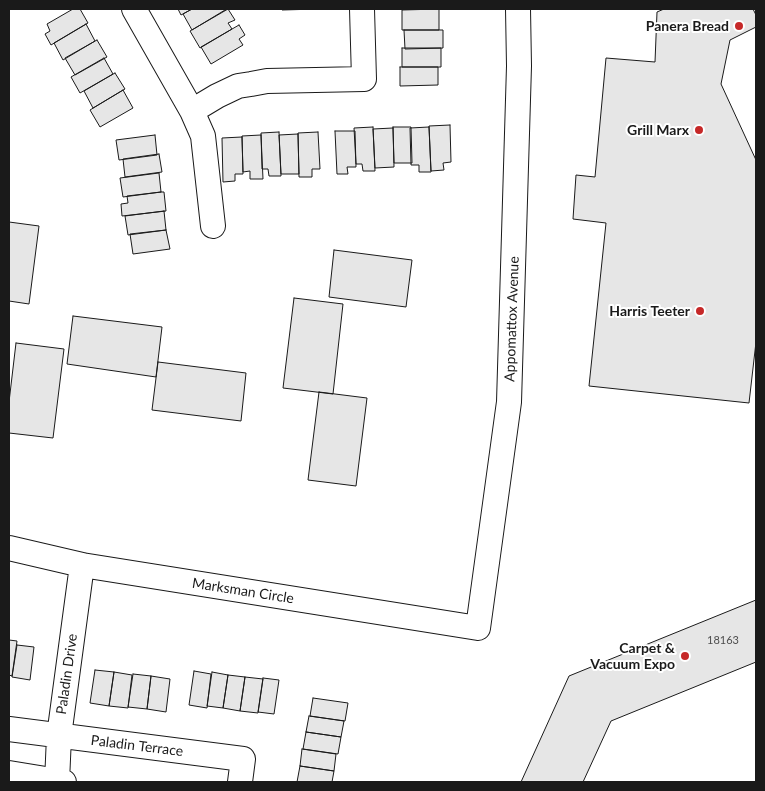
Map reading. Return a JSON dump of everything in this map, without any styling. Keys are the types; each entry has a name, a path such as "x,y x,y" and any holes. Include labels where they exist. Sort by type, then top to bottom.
{"street":[{"path":"134,9 192,111 203,136 213,226"},
{"path":"192,111 238,86 267,81 364,79 362,9"},
{"name":"Appomattox Avenue","path":"478,628 509,402 519,66 518,9"},
{"name":"Marksman Circle","path":"9,548 82,565 478,628"},
{"name":"Paladin Drive","path":"59,782 58,736 82,565"},
{"name":"Paladin Terrace","path":"9,729 243,759 240,782"},
{"path":"9,773 59,782"}],"building":[{"path":"73,9 80,9 88,23 51,45 45,34 50,31 47,24"},
{"path":"178,9 192,9 181,15"},
{"path":"192,9 225,10 192,30 183,14"},
{"path":"228,9 235,20 228,23 232,29 200,48 190,31"},
{"path":"282,9 318,9 282,10"},
{"path":"439,9 439,30 402,30 402,10"},
{"path":"664,9 753,9 756,15 756,27 730,40 721,84 756,160 756,342 749,403 589,386 606,223 573,219 576,175 595,177 606,58 655,62 657,12"},
{"path":"86,24 95,41 63,60 54,43"},
{"path":"239,25 245,35 239,39 243,45 211,64 201,47"},
{"path":"404,30 443,30 443,48 405,49"},
{"path":"97,40 107,57 75,75 65,58"},
{"path":"402,48 441,48 441,67 402,67"},
{"path":"104,58 113,74 80,93 71,77"},
{"path":"400,67 438,67 438,85 400,86"},
{"path":"115,73 125,89 93,108 84,91"},
{"path":"123,90 133,108 100,127 90,110"},
{"path":"450,125 451,162 443,163 444,170 431,171 429,126"},
{"path":"373,127 375,171 363,171 362,164 356,164 354,128"},
{"path":"393,127 411,127 412,163 394,163"},
{"path":"429,127 431,172 419,172 419,165 411,165 410,128"},
{"path":"393,128 394,167 375,168 373,129"},
{"path":"335,131 355,131 356,167 347,167 348,174 337,174"},
{"path":"279,132 281,176 269,176 268,169 262,169 261,133"},
{"path":"318,132 320,169 312,169 312,177 299,177 298,133"},
{"path":"298,134 299,174 281,174 279,135"},
{"path":"155,135 157,155 119,160 116,140"},
{"path":"261,135 263,179 250,179 250,171 243,172 242,136"},
{"path":"242,137 243,174 235,174 235,181 223,182 222,138"},
{"path":"159,154 162,172 125,177 123,159"},
{"path":"159,173 161,192 123,197 120,178"},
{"path":"164,192 166,211 122,216 121,204 128,203 127,196"},
{"path":"164,211 166,230 128,235 125,216"},
{"path":"9,222 39,226 29,304 9,301"},
{"path":"166,230 170,249 133,254 130,234"},
{"path":"334,250 412,260 406,307 329,297"},
{"path":"294,298 343,304 333,394 283,388"},
{"path":"73,316 162,327 156,377 67,364"},
{"path":"16,343 64,349 53,438 9,433 9,402"},
{"path":"158,362 246,373 241,421 152,410"},
{"path":"319,392 367,398 356,486 308,480"},
{"path":"756,600 756,662 611,721 583,782 521,782 569,676"},
{"path":"9,640 17,641 12,676 9,675"},
{"path":"17,645 34,647 30,680 12,677"},
{"path":"95,670 114,672 109,706 90,703"},
{"path":"194,671 211,674 207,708 189,705"},
{"path":"114,672 132,675 128,708 109,706"},
{"path":"212,672 228,675 223,708 207,706"},
{"path":"133,674 151,676 147,709 128,707"},
{"path":"228,675 245,677 240,711 223,708"},
{"path":"151,676 170,679 166,712 147,709"},
{"path":"245,677 263,679 258,713 240,711"},
{"path":"263,678 279,680 274,714 258,712"},
{"path":"313,698 348,703 345,721 310,716"},
{"path":"309,716 344,721 341,737 306,732"},
{"path":"306,732 341,737 338,754 303,749"},
{"path":"302,749 336,754 334,771 300,766"},
{"path":"300,766 334,771 332,782 297,782"}],"place":[{"name":"Panera Bread","path":"739,26"},
{"name":"Grill Marx","path":"699,130"},
{"name":"Harris Teeter","path":"700,311"},
{"name":"Carpet & Vacuum Expo","path":"685,656"}]}
